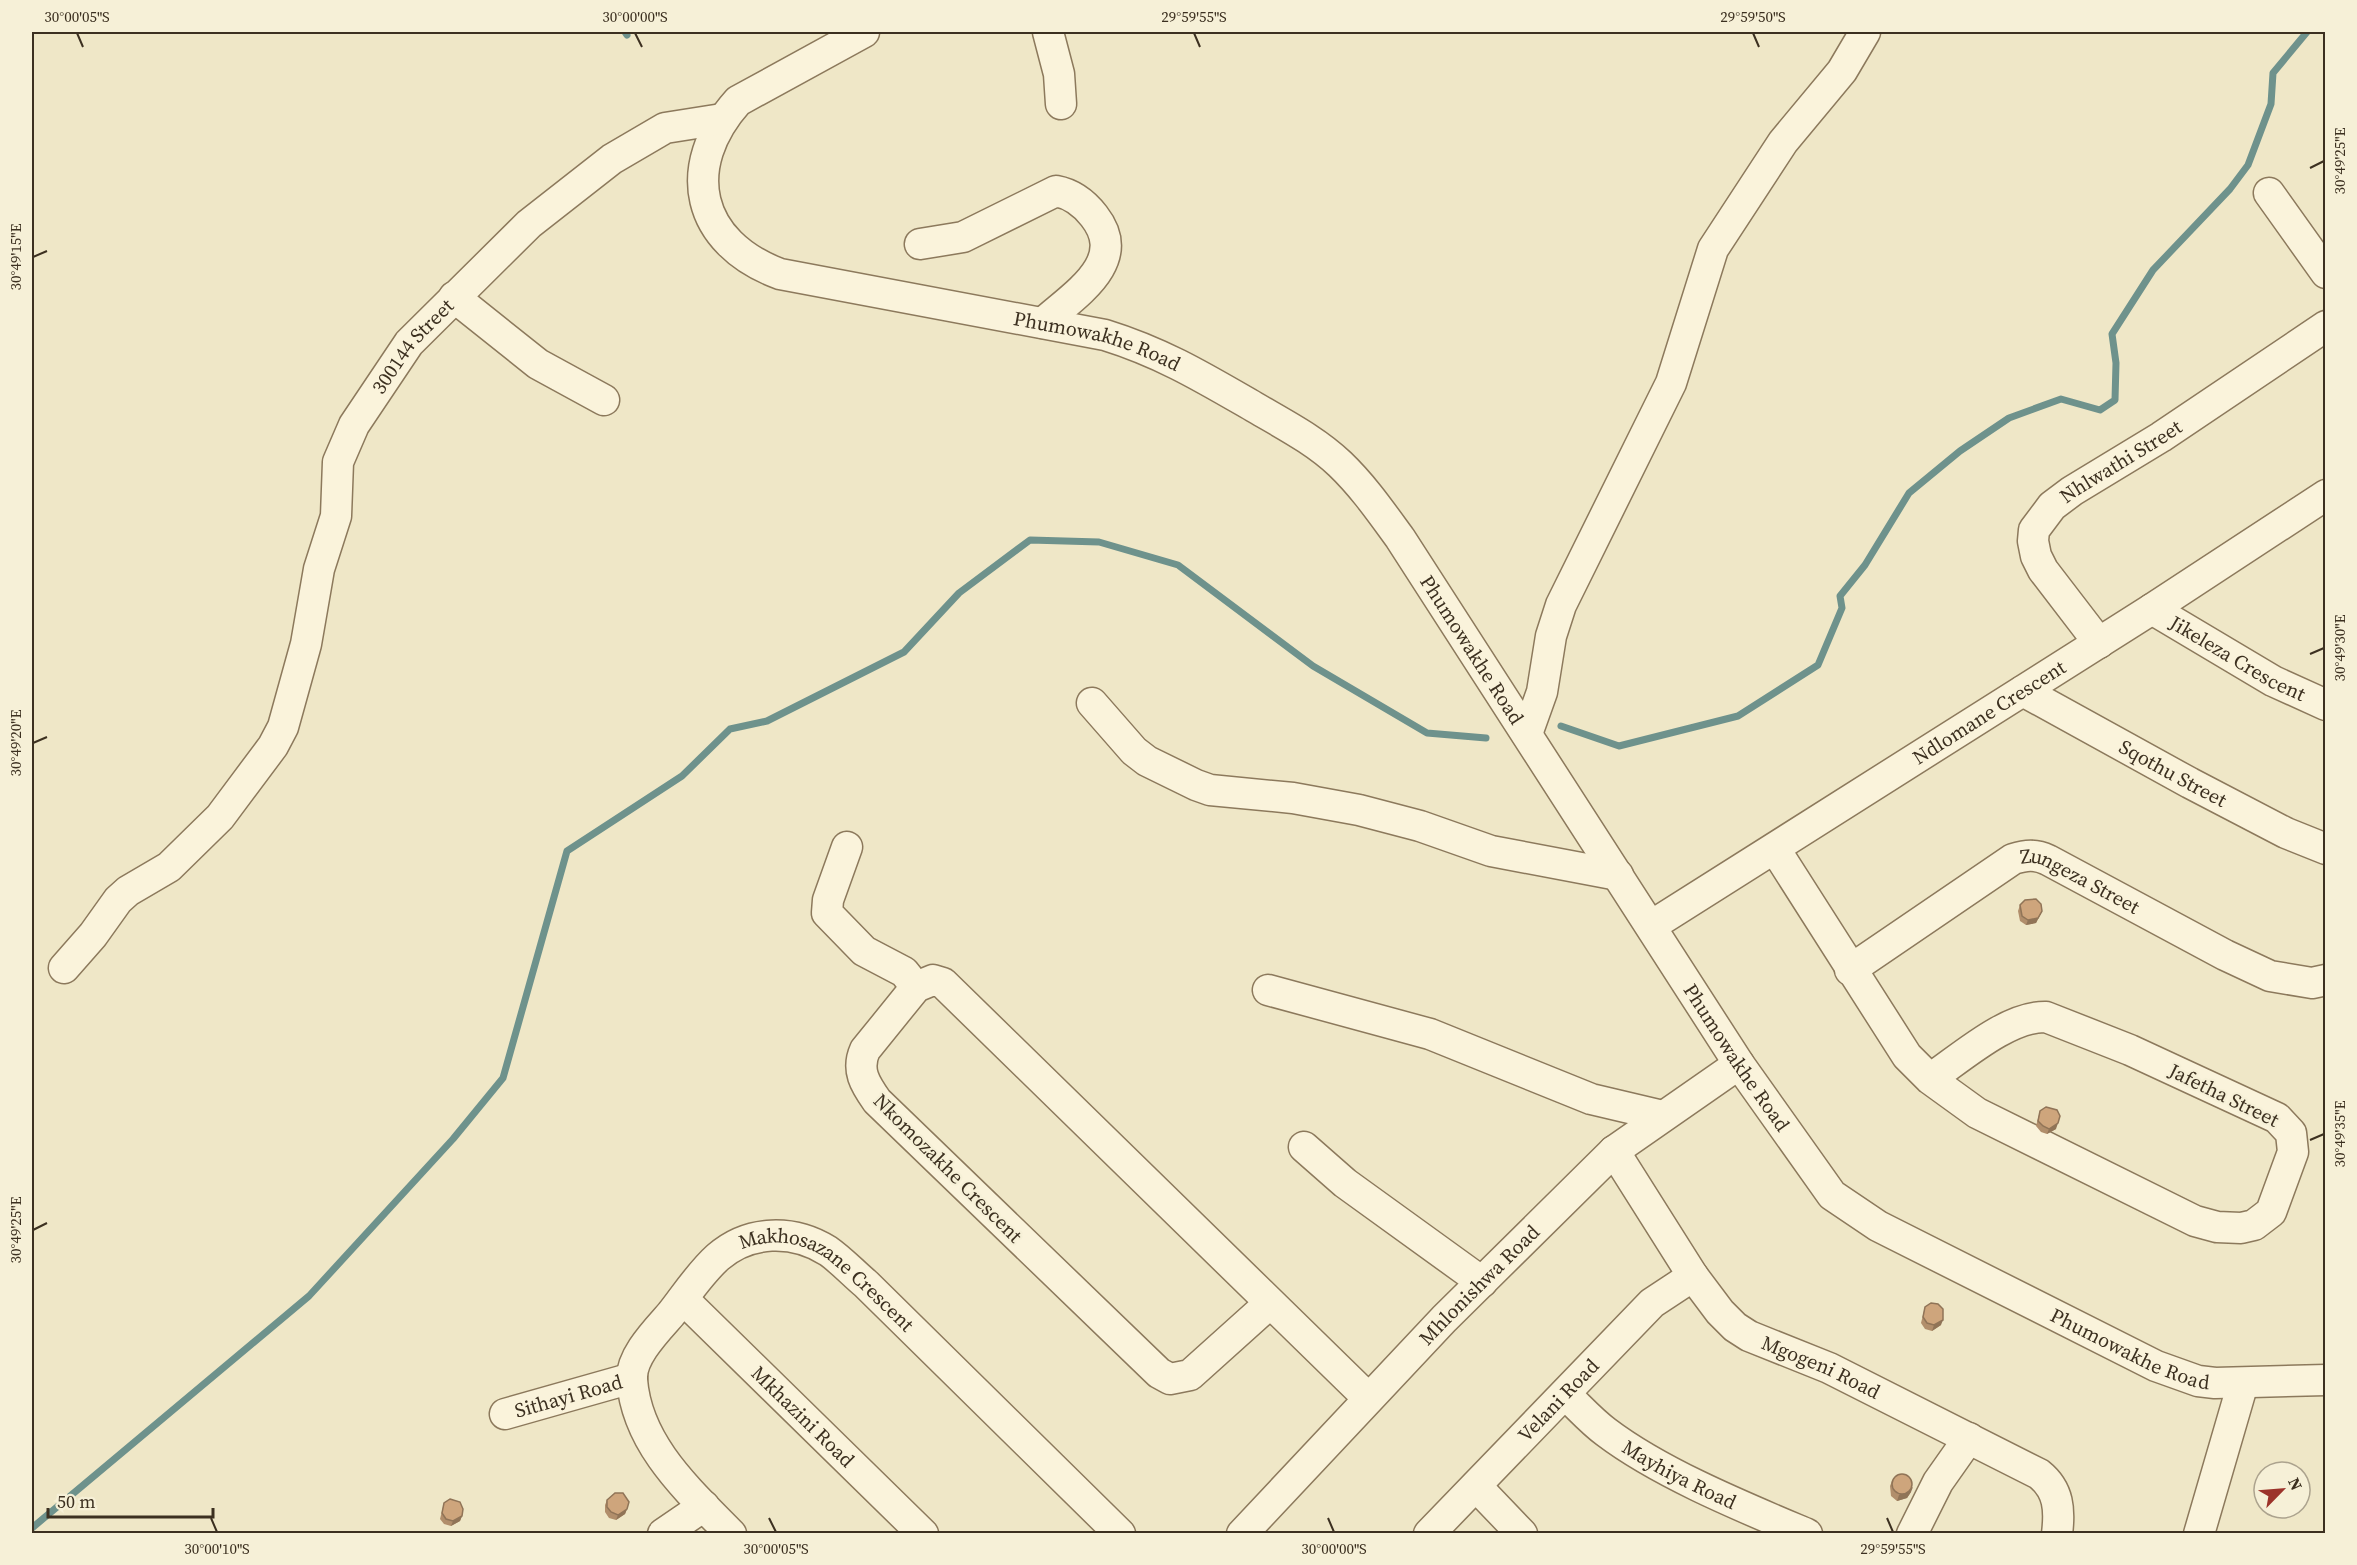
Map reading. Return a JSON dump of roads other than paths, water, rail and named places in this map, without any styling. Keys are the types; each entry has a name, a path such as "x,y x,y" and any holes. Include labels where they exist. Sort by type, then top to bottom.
{"street":[{"name":"Phumowakhe Road","path":"864,32 738,101 722,119 711,137 705,158 705,196 710,215 719,231 737,253 754,265 780,274 1105,335 1143,346 1180,363 1291,429 1339,463 1364,489 1400,538 1739,1064 1832,1195 1878,1226 2156,1366 2198,1381 2243,1383 2325,1380"},
{"path":"1048,32 1059,74 1061,104"},
{"path":"1527,734 1542,692 1551,636 1561,605 1671,382 1713,249 1784,142 1842,71 1865,32"},
{"name":"300144 Street","path":"64,968 93,935 118,900 128,891 169,867 220,817 273,746 289,713 306,644 319,569 336,516 338,462 344,444 396,361 454,297 529,224 631,145 665,128 722,119"},
{"path":"920,244 963,237 1056,191 1068,193 1078,200 1101,225 1106,236 1107,250 1097,273 1043,323"},
{"path":"2269,193 2325,273"},
{"path":"454,297 538,364 604,400"},
{"name":"Nhlwathi Street","path":"2099,643 2043,570 2036,556 2033,541 2034,530 2042,518 2072,491 2161,437 2325,326"},
{"name":"Ndlomane Crescent","path":"1651,926 2099,643 2325,495"},
{"name":"Jikeleza Crescent","path":"2152,609 2273,681 2325,705"},
{"name":"Sqothu Street","path":"2023,691 2190,783 2286,833 2325,849"},
{"path":"1092,703 1134,752 1147,761 1196,785 1210,789 1293,798 1359,810 1420,826 1491,851 1618,875"},
{"path":"846,846 828,900 828,914 864,951 904,972 916,987 933,980 952,989 1269,1304 1368,1398"},
{"name":"Jafetha Street","path":"1775,849 1850,970 1907,1056 1930,1078 1977,1113 2195,1221 2217,1227 2254,1225 2271,1212 2293,1152 2291,1133 2277,1118 2130,1050 2046,1017 2033,1017 2006,1028 1930,1078"},
{"name":"Zungeza Street","path":"1850,970 2013,859 2025,855 2037,855 2225,955 2270,976 2312,983 2325,980"},
{"name":"Nkomozakhe Crescent","path":"916,987 865,1050 860,1061 862,1075 868,1088 878,1101 942,1164 1159,1373 1170,1379 1190,1375 1269,1304"},
{"path":"1268,990 1430,1034 1591,1099 1664,1116"},
{"name":"Mhlonishwa Road","path":"1242,1533 1368,1398 1614,1151 1739,1064"},
{"path":"1304,1147 1345,1183 1482,1282"},
{"name":"Mgogeni Road","path":"1614,1151 1694,1276 1720,1312 1749,1336 1829,1368 2026,1465 2045,1479 2056,1496 2059,1508 2057,1533"},
{"name":"Makhosazane Crescent","path":"632,1378 641,1352 717,1258 753,1237 796,1237 813,1242 829,1252 866,1284 1120,1533"},
{"name":"Velani Road","path":"1429,1533 1652,1303 1694,1276"},
{"name":"Mkhazini Road","path":"683,1299 923,1533"},
{"path":"632,1378 644,1425 660,1458 731,1533"},
{"name":"Sithayi Road","path":"505,1414 632,1378"},
{"path":"2199,1533 2243,1383"},
{"name":"Mayhiya Road","path":"1565,1394 1604,1431 1649,1459 1749,1510 1807,1533"},
{"path":"1912,1533 1938,1482 1969,1438"},
{"path":"1476,1486 1522,1533"},
{"path":"663,1533 704,1506"}],"waterway":[{"path":"1561,726 1619,746 1738,716 1818,665 1842,608 1840,596 1865,565 1909,493 1960,451 2009,418 2061,399 2100,410 2115,400 2116,363 2112,334 2153,270 2230,189 2248,165 2271,104 2273,73 2307,32"},
{"path":"32,1528 309,1296 453,1139 503,1078 567,851 682,776 730,729 767,721 904,652 959,593 1030,540 1099,542 1178,565 1313,666 1427,733 1486,738"}]}
